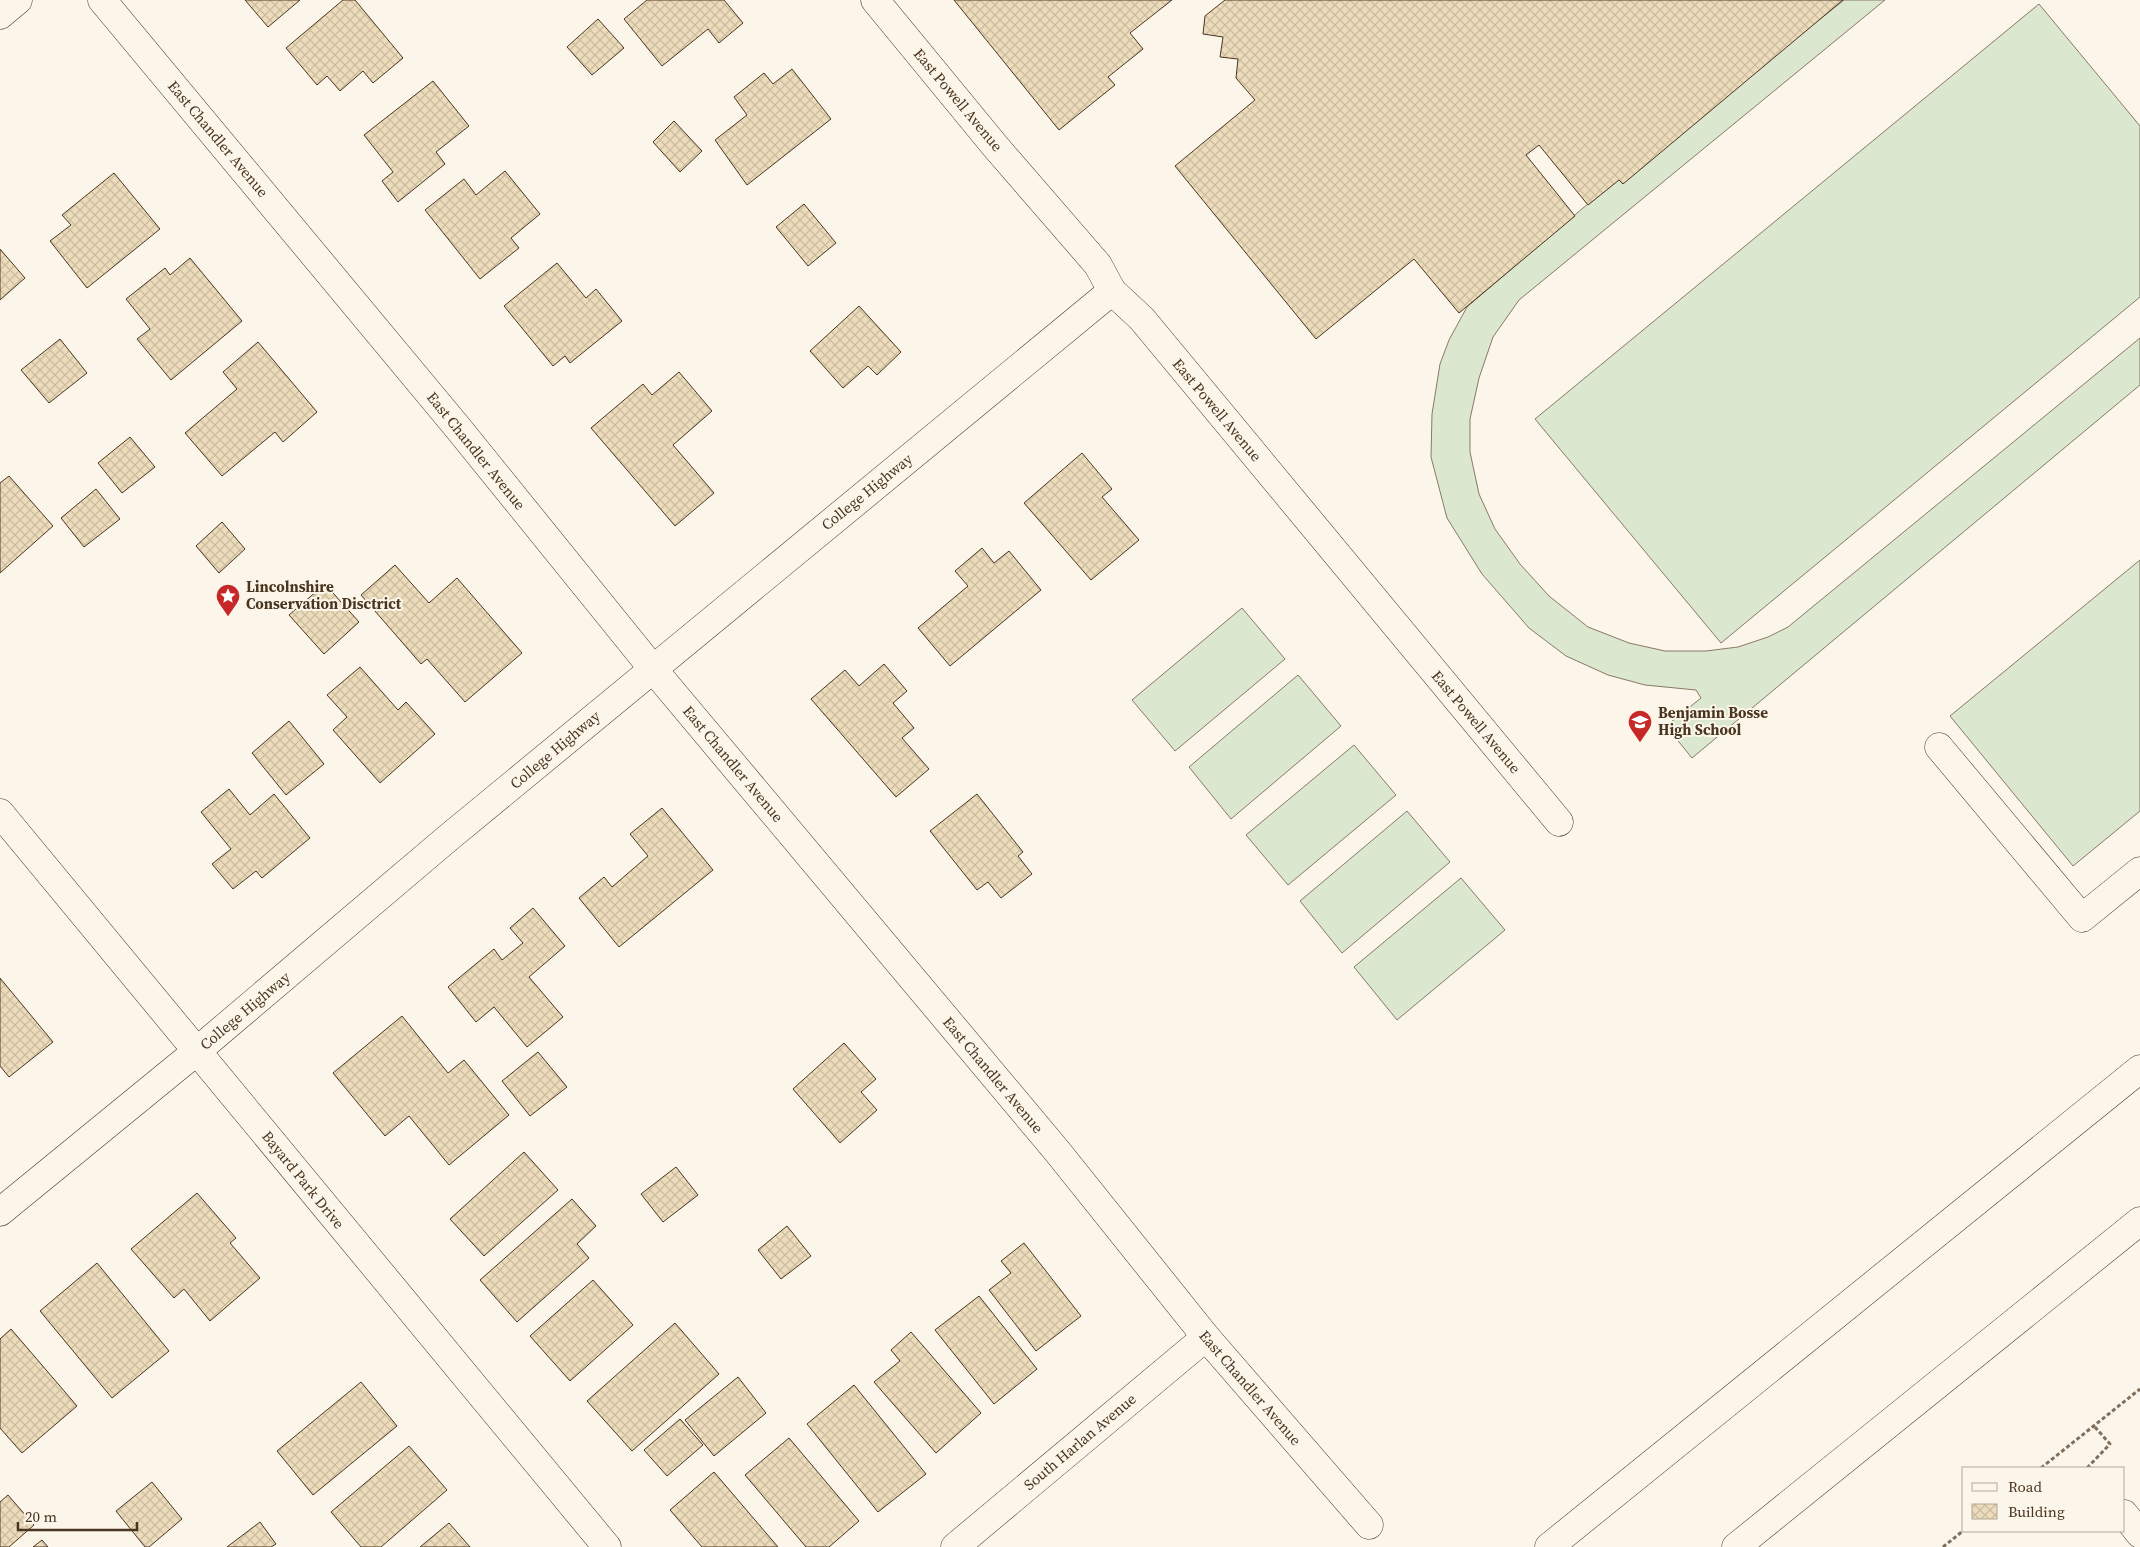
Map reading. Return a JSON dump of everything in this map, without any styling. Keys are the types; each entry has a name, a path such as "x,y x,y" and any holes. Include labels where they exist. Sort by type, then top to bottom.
{"main road":[{"path":"0,15 18,0"},
{"name":"East Chandler Avenue","path":"102,0 458,428 653,669 1057,1151 1206,1337 1369,1525"},
{"name":"East Powell Avenue","path":"875,0 1098,265 1112,291 1142,319 1559,822"},
{"name":"College Highway","path":"0,1212 197,1051 448,838 1112,291"},
{"path":"1940,747 2082,918 2140,871"},
{"name":"Bayard Park Drive","path":"0,813 608,1547"},
{"path":"1549,1547 2140,1069"},
{"path":"1736,1547 2140,1221"},
{"name":"South Harlan Avenue","path":"955,1547 1206,1337"},
{"path":"2125,1515 2140,1534"}],"path":[{"path":"2042,1467 2140,1389"},
{"path":"2088,1467 2110,1444 2094,1426"},
{"path":"1943,1547 1962,1532"}],"green space":[{"path":"1844,0 1885,0 1519,300 1493,337 1479,378 1470,419 1470,452 1479,494 1495,529 1520,564 1549,596 1588,627 1629,643 1665,651 1706,651 1738,647 1768,637 1788,627 2140,338 2140,385 1692,758 1666,726 1701,698 1696,690 1645,685 1608,675 1566,656 1529,628 1482,574 1447,518 1431,457 1432,414 1440,364 1449,340 1467,307 1583,208"},
{"path":"2039,4 2140,126 2140,297 1721,643 1535,419"},
{"path":"2140,560 2140,811 2073,866 1950,716"},
{"path":"1242,608 1285,659 1175,751 1132,700"},
{"path":"1298,675 1341,726 1231,819 1189,767"},
{"path":"1354,745 1396,795 1288,885 1246,835"},
{"path":"1407,811 1450,862 1342,953 1300,901"},
{"path":"1461,878 1505,930 1397,1020 1354,967"}],"building":[{"path":"245,0 300,0 268,27"},
{"path":"343,0 355,0 403,58 373,83 363,71 340,91 327,76 317,85 286,48"},
{"path":"647,0 724,0 743,23 719,43 708,29 662,66 624,19"},
{"path":"954,0 1172,0 1130,33 1143,49 1108,77 1115,85 1059,130"},
{"path":"1225,0 1843,0 1623,184 1619,180 1588,205 1539,145 1526,155 1575,216 1459,313 1414,259 1316,339 1175,166 1255,100 1236,78 1238,59 1220,57 1223,37 1203,34 1205,16"},
{"path":"598,19 624,48 592,75 567,47"},
{"path":"792,69 831,119 747,185 715,140 747,115 734,97 764,73 773,84"},
{"path":"433,81 469,126 436,152 445,164 398,202 382,181 393,172 364,135"},
{"path":"674,121 702,151 680,172 653,142"},
{"path":"505,171 540,214 511,238 519,248 480,279 425,210 464,179 476,195"},
{"path":"114,173 160,229 87,288 50,241 71,225 62,215"},
{"path":"804,204 836,243 808,266 776,227"},
{"path":"0,249 25,278 0,300"},
{"path":"190,258 242,321 171,380 137,339 150,329 126,299 165,268 170,275"},
{"path":"557,263 586,298 596,289 622,321 570,363 565,356 553,366 504,306"},
{"path":"859,306 901,352 877,375 868,366 843,388 810,351"},
{"path":"60,339 87,373 49,403 21,370"},
{"path":"258,342 317,412 283,442 275,432 222,476 185,433 237,389 223,372"},
{"path":"679,372 712,411 673,445 714,493 675,526 591,428 643,384 652,395"},
{"path":"130,437 155,467 122,493 98,463"},
{"path":"1082,453 1112,489 1102,497 1139,540 1091,580 1024,503"},
{"path":"9,476 53,526 0,573 0,483"},
{"path":"96,489 120,519 84,547 61,518"},
{"path":"222,522 245,549 219,573 196,546"},
{"path":"982,548 994,563 1009,551 1041,590 950,666 918,628 968,586 955,571"},
{"path":"395,565 429,603 457,578 522,653 465,702 427,659 421,664 361,595"},
{"path":"325,584 359,622 324,654 289,615"},
{"path":"884,664 907,691 893,703 914,728 902,738 929,769 896,797 811,699 845,670 859,686"},
{"path":"360,667 398,710 406,702 435,734 380,783 333,730 347,717 327,695"},
{"path":"289,721 324,764 286,795 252,753"},
{"path":"229,789 250,815 274,794 310,838 262,878 256,871 233,889 212,864 231,849 201,812"},
{"path":"977,794 1023,852 1018,856 1032,874 1001,898 988,882 977,890 930,831"},
{"path":"662,808 713,870 619,947 579,898 604,877 612,887 648,856 630,834"},
{"path":"533,908 565,946 529,977 563,1017 527,1047 494,1007 476,1022 448,987 494,949 502,960 523,943 510,928"},
{"path":"0,978 53,1042 9,1077 0,1066"},
{"path":"402,1016 448,1073 464,1060 509,1115 449,1165 409,1116 385,1136 333,1073"},
{"path":"844,1043 876,1079 861,1092 877,1110 840,1143 793,1089"},
{"path":"538,1052 567,1087 530,1116 502,1081"},
{"path":"524,1152 558,1190 484,1256 450,1219"},
{"path":"676,1167 698,1195 663,1222 641,1194"},
{"path":"197,1193 236,1238 230,1243 260,1278 210,1321 184,1289 174,1298 131,1249"},
{"path":"572,1199 596,1226 577,1244 589,1258 517,1322 480,1280"},
{"path":"787,1226 811,1256 781,1279 758,1250"},
{"path":"1024,1243 1081,1316 1036,1351 989,1290 1011,1273 1001,1261"},
{"path":"97,1263 169,1351 112,1398 40,1311"},
{"path":"593,1280 633,1325 570,1381 530,1336"},
{"path":"979,1296 1037,1369 994,1404 935,1330"},
{"path":"675,1323 719,1374 632,1451 587,1401"},
{"path":"11,1329 77,1406 22,1453 0,1428 0,1339"},
{"path":"911,1332 981,1413 936,1453 874,1382 900,1361 891,1350"},
{"path":"738,1377 766,1413 714,1456 685,1420"},
{"path":"361,1382 397,1426 313,1495 277,1451"},
{"path":"854,1385 926,1474 878,1512 807,1424"},
{"path":"680,1419 703,1445 667,1476 644,1450"},
{"path":"789,1438 859,1521 829,1547 806,1547 745,1475"},
{"path":"409,1446 447,1490 381,1547 361,1547 331,1512"},
{"path":"714,1472 778,1547 702,1547 670,1510"},
{"path":"152,1482 182,1519 149,1547 145,1547 116,1511"},
{"path":"8,1495 34,1525 9,1547 0,1547 0,1502"},
{"path":"260,1522 276,1544 271,1547 227,1547"},
{"path":"449,1523 470,1547 420,1547"},
{"path":"42,1540 48,1547 33,1547"}],"place":[{"name":"Lincolnshire Conservation Disctrict","path":"228,617"},
{"name":"Benjamin Bosse High School","path":"1640,743"}]}
